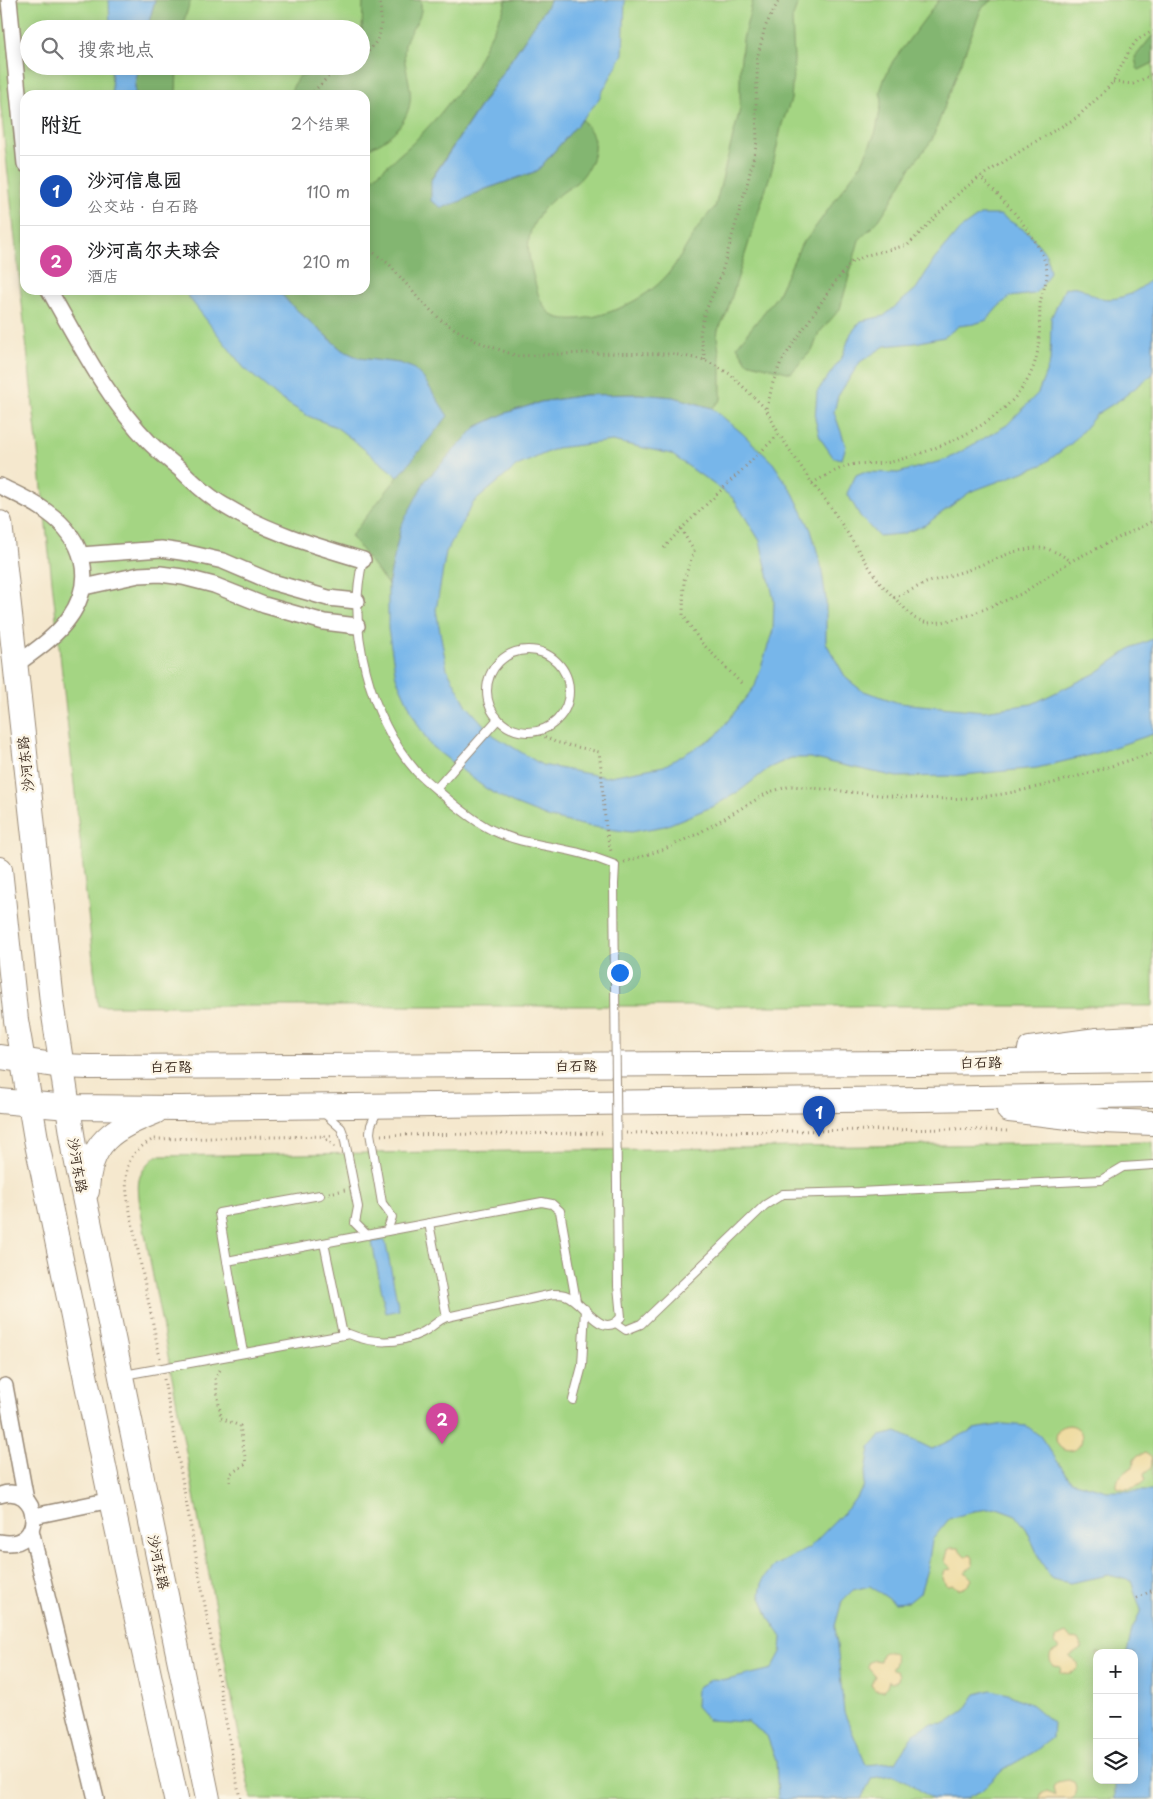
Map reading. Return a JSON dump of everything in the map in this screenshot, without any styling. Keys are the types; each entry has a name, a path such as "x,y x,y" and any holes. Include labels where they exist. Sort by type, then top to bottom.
{"main road":[{"name":"沙河东路","path":"0,523 14,666 61,1066 86,1210 208,1799"},
{"path":"0,869 16,1020 11,1059 29,1103 111,1500 176,1799"},
{"path":"920,1063 1097,1040 1153,1037"},
{"name":"白石路","path":"11,1059 61,1066 920,1063 1153,1060"},
{"path":"0,1100 68,1107 179,1108 1153,1095"},
{"path":"921,1099 1103,1121 1153,1123"},
{"path":"86,1210 87,1180 90,1167 96,1151 104,1139 119,1128 155,1112 179,1108"}],"street":[{"path":"9,0 20,113"},
{"path":"52,295 89,360 120,407 149,442 190,479 224,506 266,527 310,544 363,560"},
{"path":"0,486 48,512 73,537 81,555 85,573 81,598 69,618 58,631 14,666"},
{"path":"81,555 161,549 188,553 222,561 272,582 328,598 357,601"},
{"path":"84,587 139,575 160,574 183,577 214,585 264,605 324,622 357,626"},
{"path":"5,1386 26,1500 31,1507 32,1523 96,1799"},
{"path":"0,1495 11,1493 26,1500"},
{"path":"0,1542 9,1543 25,1537 32,1523 111,1500"}],"lane":[{"path":"121,1375 349,1334 370,1341 386,1342 422,1333 447,1316 553,1294 564,1294 576,1301 602,1324 609,1326 616,1323 621,1317 618,1286 615,865 582,854 528,842 495,832 471,818 416,771 398,747 380,711 367,675 357,626 359,574 363,560"},
{"path":"531,649 546,653 559,661 566,671 570,684 570,697 559,720 548,728 536,732 523,732 510,728 498,719 491,709 487,695 488,681 494,668 504,657 517,651 531,649"},
{"path":"436,790 498,719"},
{"path":"380,1105 371,1125 370,1135 382,1203 392,1217 387,1232"},
{"path":"317,1106 341,1128 358,1207 355,1223 367,1235"},
{"path":"616,1323 626,1330 641,1324 765,1205 783,1194 1101,1180 1123,1167 1153,1165"},
{"path":"243,1352 219,1213 320,1195"},
{"path":"227,1261 542,1202 552,1204 560,1211 576,1301"},
{"path":"429,1223 447,1316"},
{"path":"324,1243 343,1336"},
{"path":"573,1400 582,1366 585,1309"}],"path":[{"path":"370,50 381,33 380,0"},
{"path":"706,360 700,334 704,315 721,275 758,142 756,102 758,55 765,27 779,0"},
{"path":"766,409 773,382 781,362 835,282 852,262 867,255 908,245 960,192 980,177 1076,118 1112,82 1137,40 1153,30"},
{"path":"1112,82 1133,84 1153,74"},
{"path":"315,90 332,75"},
{"path":"812,484 849,466 889,462 939,446 971,431 1013,400 1027,382 1035,362 1039,341 1040,303 1047,272 1044,260 1035,242 1000,196 980,177"},
{"path":"370,251 389,264 420,300 443,322 476,341 517,356 584,353 673,354 706,360 730,374 766,409 779,434 812,484 828,503 879,582 914,618 927,623 943,622 970,615 1021,594 1071,561 1153,521"},
{"path":"664,548 681,529 779,434"},
{"path":"681,529 694,551 684,580 683,615 700,641 742,684"},
{"path":"894,598 926,583 1033,548 1045,548 1071,561"},
{"path":"536,732 555,742 599,752 602,769 605,832 615,865 664,849 700,833 769,792 791,786 938,799 981,797 1026,789 1073,777 1153,753"},
{"path":"619,1133 957,1129 1016,1131"},
{"path":"370,1135 609,1133"},
{"path":"240,1799 162,1368 128,1202 125,1180 127,1166 140,1146 154,1139 344,1136"},
{"path":"320,1195 348,1190"},
{"path":"230,1355 215,1378 222,1418 240,1426 246,1464 230,1474 230,1482"},
{"path":"1137,1598 1153,1590"}],"green space":[{"path":"0,0 1153,0 1153,1006 98,1006 21,295 370,295 370,90 20,90 20,285 0,100"},
{"path":"155,0 191,0 184,20 149,20"},
{"path":"363,0 420,0 421,13 409,33 404,51 410,90 408,110 404,119 391,135 370,147 370,90 292,90 298,77 306,75 370,75 370,20 362,20"},
{"path":"506,0 551,0 431,179 461,201 483,190 537,171 582,119 594,140 592,160 585,173 577,182 544,208 530,234 528,248 540,299 551,314 559,318 587,318 603,314 633,302 646,293 668,274 696,231 715,207 740,109 740,67 743,39 753,0 799,0 792,19 794,60 791,100 782,124 772,169 726,315 718,330 721,400 712,408 674,397 639,394 585,395 541,402 506,413 476,427 401,526 388,585 351,536 447,415 399,363 359,358 342,350 282,295 370,295 370,182 413,143 460,89 472,72 504,9"},
{"path":"939,0 993,0 984,6 980,12 932,140 911,167 879,220 859,240 840,309 819,333 813,349 791,373 747,362 737,346 777,296 802,243 862,163 876,131 882,100 880,92 885,77 893,61"},
{"path":"1153,35 1153,63 1139,70 1135,57"},
{"path":"137,75 177,75 176,90 135,90"},
{"path":"1153,1142 1153,1799 251,1799 140,1207 138,1184 141,1173 156,1156"}],"sand":[{"path":"1069,1425 1078,1429 1082,1438 1078,1447 1069,1451 1060,1447 1056,1438 1060,1429"},
{"path":"1145,1453 1151,1457 1152,1465 1144,1474 1145,1480 1132,1488 1117,1487 1118,1480 1127,1470 1133,1467 1134,1460 1138,1455"},
{"path":"958,1548 965,1556 971,1555 973,1558 973,1565 965,1572 972,1579 968,1585 961,1589 954,1585 949,1586 945,1584 943,1578 945,1570 952,1569 945,1562 948,1550"},
{"path":"1066,1633 1070,1638 1078,1639 1082,1648 1069,1657 1078,1663 1078,1668 1072,1672 1063,1673 1060,1672 1061,1667 1053,1666 1050,1658 1051,1653 1059,1649 1055,1639"},
{"path":"885,1652 892,1653 895,1657 895,1663 891,1669 896,1670 899,1675 898,1680 892,1683 889,1681 883,1691 875,1690 871,1685 875,1676 868,1668 868,1663 874,1660 880,1661 882,1654"},
{"path":"1068,1780 1074,1782 1076,1786 1072,1799 1040,1799 1041,1794 1047,1791 1055,1795 1053,1787 1057,1782"}],"water":[{"path":"109,0 155,0 149,20 110,20"},
{"path":"551,0 625,0 623,54 597,102 537,171 483,190 442,208 431,201 431,180"},
{"path":"111,75 137,75 135,90 112,90"},
{"path":"980,215 1000,215 1029,233 1046,254 1050,272 1042,286 1034,294 1010,297 987,320 959,326 944,337 915,343 885,346 860,362 838,396 834,412 846,446 842,459 833,457 820,438 815,419 817,392 842,357 851,333 861,321 884,316 916,289 934,260 959,230"},
{"path":"1153,277 1153,374 1121,399 1097,414 1072,443 1042,465 970,492 925,525 902,534 878,536 860,516 847,493 856,475 863,472 898,473 948,459 1007,425 1038,393 1050,362 1051,318 1065,288 1081,288 1096,296 1108,299 1122,297 1136,291"},
{"path":"187,295 282,295 342,350 359,358 399,363 413,368 424,379 448,416 398,477 336,427 308,416 279,398 244,368"},
{"path":"639,394 674,397 712,408 742,433 773,463 793,493 811,530 821,565 826,599 826,643 846,678 861,690 899,703 983,711 1032,704 1096,673 1133,647 1153,639 1153,734 1094,754 1037,768 953,776 897,777 810,758 791,758 769,768 741,790 714,806 665,826 631,832 587,826 550,818 512,803 485,788 431,746 418,725 396,677 388,629 388,585 401,526 425,481 476,427 506,413 541,402 585,395","holes":["612,441 671,454 733,498 760,541 774,600 773,630 755,686 716,736 664,766 605,777 542,765 493,735 467,706 447,669 436,610 446,552 473,503 517,466 557,448"]},
{"path":"385,1240 399,1310 386,1313 372,1242"},
{"path":"1004,1424 1027,1426 1040,1436 1071,1481 1107,1491 1153,1491 1153,1799 1115,1799 1115,1784 1138,1784 1138,1649 1128,1649 1132,1629 1141,1610 1131,1581 1109,1575 1070,1583 1052,1579 1041,1562 1027,1530 1016,1515 997,1508 974,1511 949,1519 932,1540 928,1566 920,1593 909,1602 895,1603 870,1586 853,1590 842,1601 835,1626 844,1712 866,1765 896,1762 914,1733 930,1724 946,1723 965,1710 976,1694 991,1690 1008,1694 1032,1705 1053,1723 1052,1738 1034,1752 1004,1769 981,1791 964,1799 932,1799 908,1782 894,1775 872,1778 861,1799 778,1799 776,1761 767,1736 748,1722 708,1720 696,1706 697,1687 712,1679 727,1680 772,1669 781,1652 782,1637 770,1620 760,1594 763,1579 773,1567 809,1548 849,1507 863,1488 870,1448 880,1436 897,1432 932,1449 974,1429"}],"place":[{"name":"沙河信息园","path":"819,1137"},
{"name":"沙河高尔夫球会","path":"442,1444"}]}
